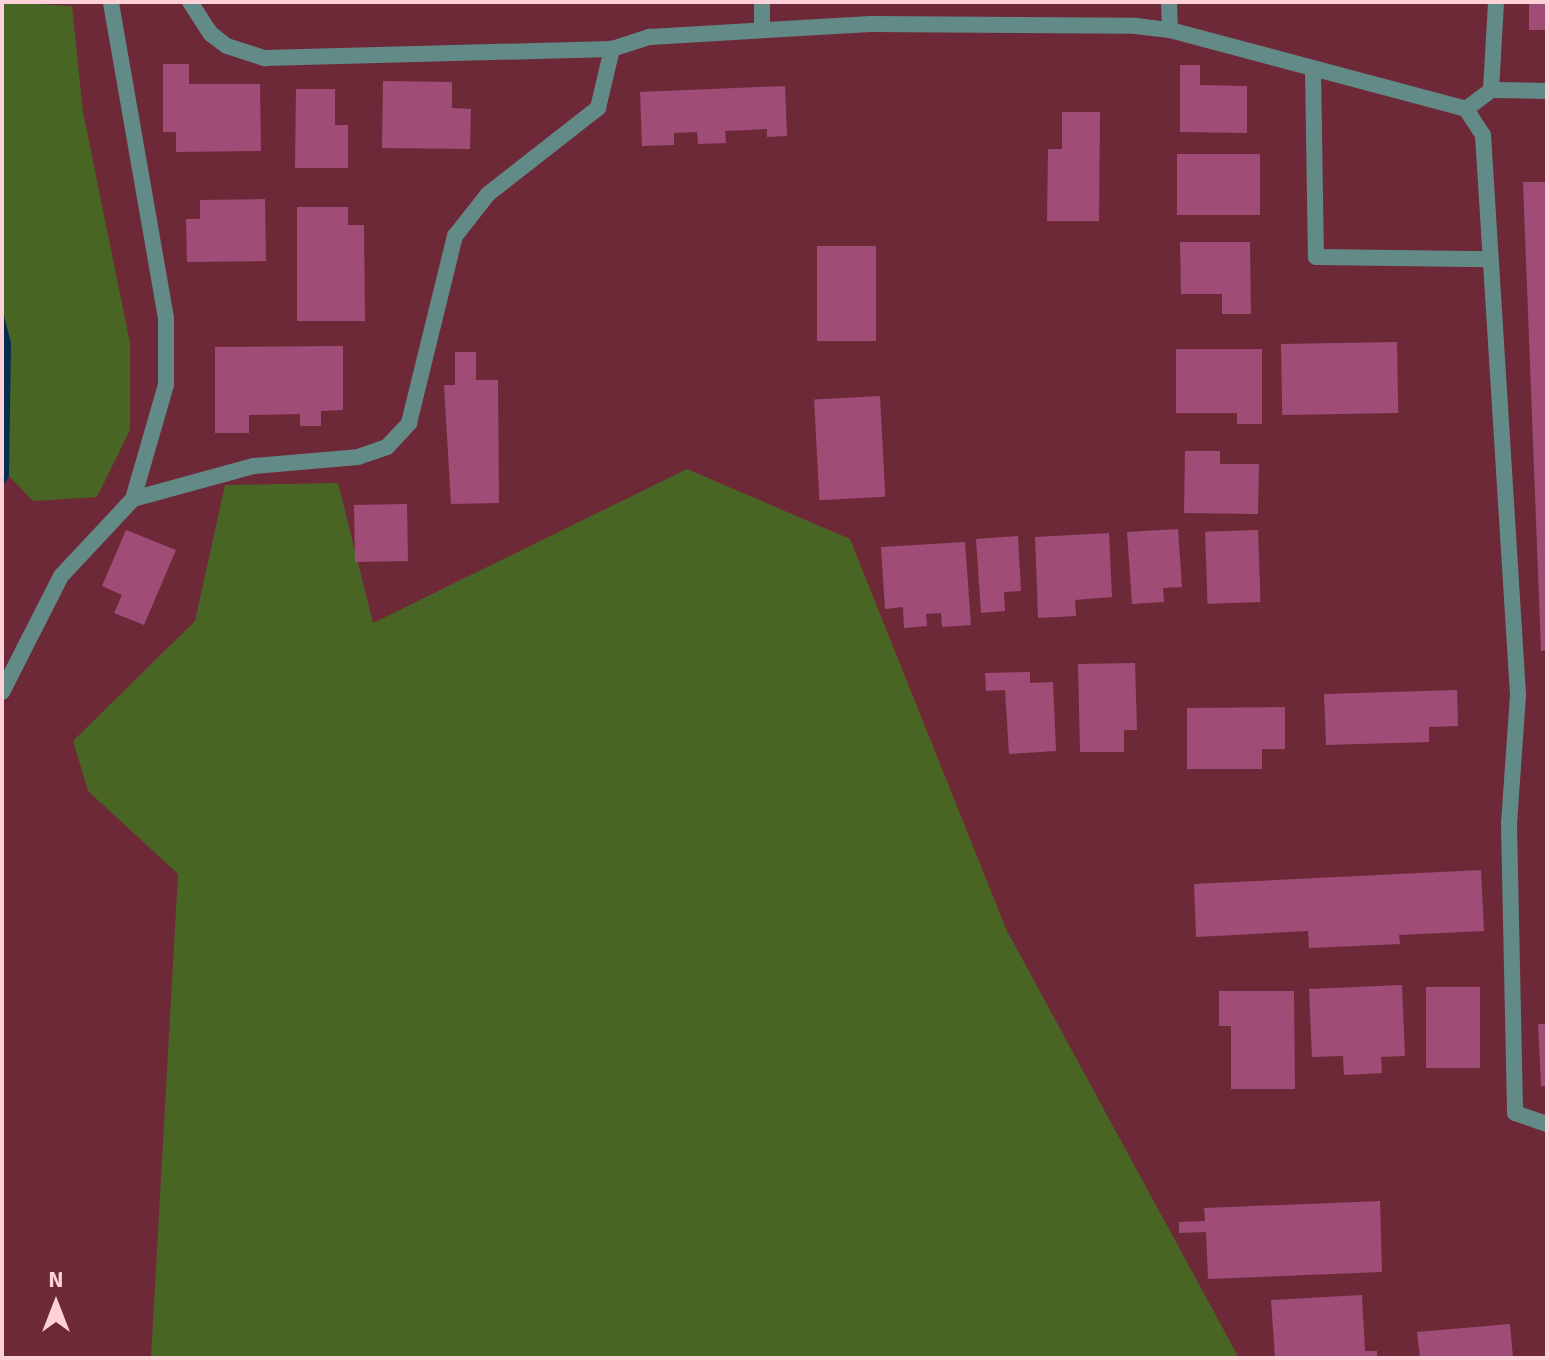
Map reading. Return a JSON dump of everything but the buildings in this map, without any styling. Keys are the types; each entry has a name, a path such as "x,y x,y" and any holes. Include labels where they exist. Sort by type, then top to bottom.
{"street":[{"path":"2,692 61,576 133,499 166,385 166,318 111,2"},
{"path":"190,2 211,34 227,46 265,58 612,49 650,37 886,24 1170,30 1466,109 1483,135 1518,695 1509,824 1515,1113 1547,1124"},
{"path":"762,2 762,30"},
{"path":"1169,2 1170,30"},
{"path":"1491,90 1496,2"},
{"path":"133,499 254,466 358,457 387,447 409,423 455,236 488,194 598,108 612,49"},
{"path":"1313,69 1316,257 1490,259"},
{"path":"1466,109 1491,90 1547,91"}],"green space":[{"path":"2,2 72,6 83,112 130,343 130,430 97,497 33,501 9,476 2,308"},
{"path":"687,469 850,539 1007,931 1239,1358 151,1358 178,874 88,791 73,741 195,621 225,485 338,483 373,623"}],"water":[{"path":"2,308 11,343 9,476 2,488"}]}
